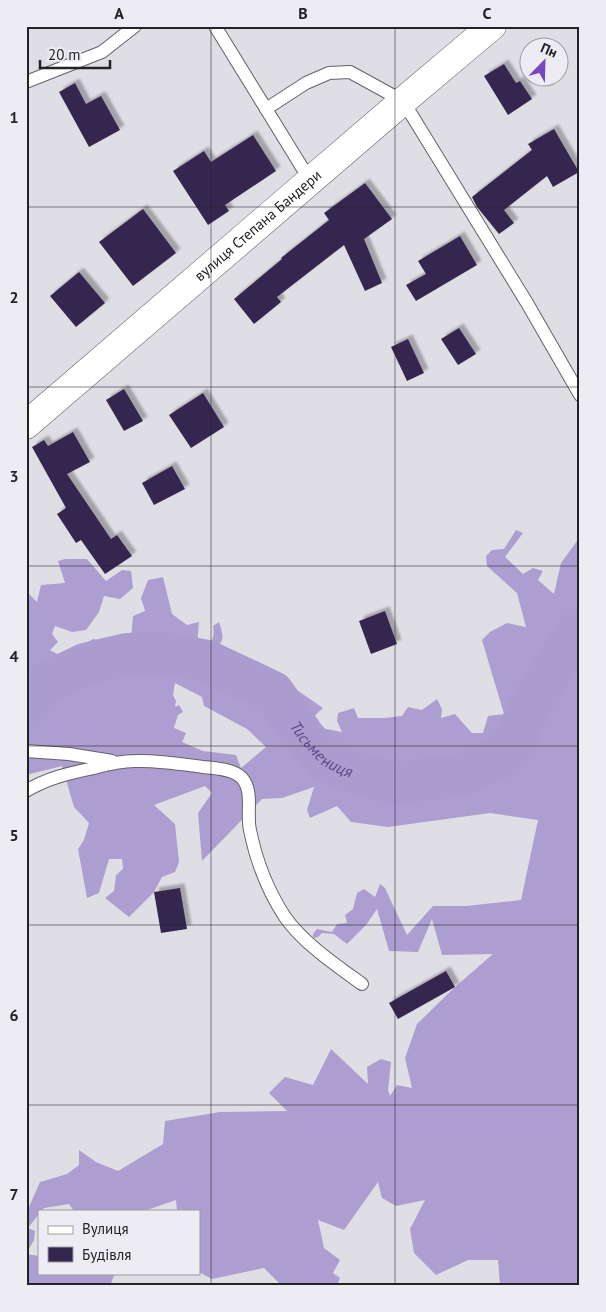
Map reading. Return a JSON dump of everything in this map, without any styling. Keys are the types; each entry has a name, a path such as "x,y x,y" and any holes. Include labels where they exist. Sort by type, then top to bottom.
{"main road":[{"name":"вулиця Степана Бандери","path":"26,426 492,26"}],"lane":[{"path":"26,82 102,52 135,26"},
{"path":"215,26 311,182"},
{"path":"266,109 306,83 328,73 350,72 403,101 527,303 580,395"},
{"path":"26,751 69,754 119,762"},
{"path":"26,792 39,784 67,774 119,762 172,763 228,771 240,776 247,784 249,826 261,871 286,918 329,961 362,984"}],"shaded area":[{"path":"516,530 523,533 505,557 523,574 533,568 543,571 538,580 554,594 561,563 580,537 580,1286 500,1286 498,1260 468,1260 436,1275 414,1253 410,1229 425,1200 396,1206 382,1198 378,1182 344,1230 318,1220 324,1248 340,1260 333,1273 340,1278 337,1286 282,1286 264,1268 212,1279 200,1273 200,1210 177,1210 176,1200 147,1210 73,1210 69,1204 38,1210 38,1215 28,1228 35,1231 34,1240 26,1254 26,1206 29,1207 40,1182 67,1174 79,1165 79,1150 96,1162 118,1171 163,1144 165,1121 220,1112 287,1111 269,1093 285,1077 313,1085 331,1049 368,1084 367,1067 381,1059 391,1062 388,1090 390,1096 397,1085 412,1088 405,1058 417,1024 493,954 442,955 432,919 418,952 389,951 377,909 366,925 347,944 334,934 322,933 318,937 313,938 313,934 317,929 332,932 337,924 347,923 345,915 353,909 357,893 364,889 375,897 380,884 385,888 407,935 433,906 466,906 521,900 538,820 490,813 388,827 351,822 337,806 310,818 307,810 314,787 282,798 262,799 202,861 198,813 212,793 205,786 154,805 175,824 179,862 175,872 162,877 154,892 129,917 105,898 114,891 116,875 123,869 122,859 109,859 99,893 87,898 78,849 84,840 89,823 74,807 62,766 26,775 26,597 29,594 37,602 41,585 65,583 58,561 65,559 87,559 106,581 122,570 131,571 133,588 120,599 104,596 99,612 86,630 72,632 55,626 52,634 58,642 50,650 70,661 77,648 93,639 125,645 131,637 133,616 145,611 141,598 148,580 163,577 172,614 187,625 199,622 196,658 210,645 214,631 213,626 219,622 222,639 209,658 207,669 228,664 247,687 275,675 323,708 310,720 321,728 342,732 337,721 338,713 354,708 358,718 385,718 402,716 408,707 422,710 437,699 442,709 441,718 455,714 472,733 483,733 488,716 504,714 482,640 490,632 507,623 526,627 517,593 487,566 486,556 492,550 504,549","holes":["114,657 135,663 86,676 84,660","175,683 202,697 204,706 247,729 266,747 241,768 236,755 203,751 182,742 186,733 174,728 178,715 183,712 179,705 175,707 176,701 173,695"]},
{"path":"26,1254 38,1256 38,1274 115,1274 110,1286 26,1286"}],"building":[{"path":"504,64 516,83 518,82 518,88 525,88 532,99 508,115 484,76"},
{"path":"75,83 86,104 101,96 120,130 89,147 59,92"},
{"path":"554,129 579,172 553,187 547,176 504,210 514,223 499,234 477,207 472,197 532,150 528,144"},
{"path":"253,135 276,171 225,205 229,211 208,225 173,171 204,151 211,162"},
{"path":"365,183 392,219 364,239 382,283 365,291 344,245 277,297 281,302 254,324 234,299 329,220 324,213"},
{"path":"143,209 176,253 133,286 99,242"},
{"path":"460,236 477,265 416,301 406,285 426,274 418,261"},
{"path":"79,272 105,303 76,327 50,296"},
{"path":"459,328 476,354 458,365 441,339"},
{"path":"408,339 424,373 407,381 391,347"},
{"path":"124,389 143,421 124,431 106,400"},
{"path":"203,393 224,427 191,448 169,415"},
{"path":"73,432 90,462 67,474 111,539 117,535 132,556 105,574 81,540 76,543 57,514 66,508 32,447 44,440 48,446"},
{"path":"172,466 185,489 154,505 142,483"},
{"path":"385,611 397,644 371,654 359,621"},
{"path":"180,888 187,929 161,933 154,892"},
{"path":"446,971 455,987 398,1019 389,1003"}],"waterway":[{"name":"Тисьмениця","path":"26,703 46,683 85,664 127,654 164,653 207,661 273,692 305,738 325,760 343,769 397,783 462,775 497,759 516,739 541,687 580,628"}]}
